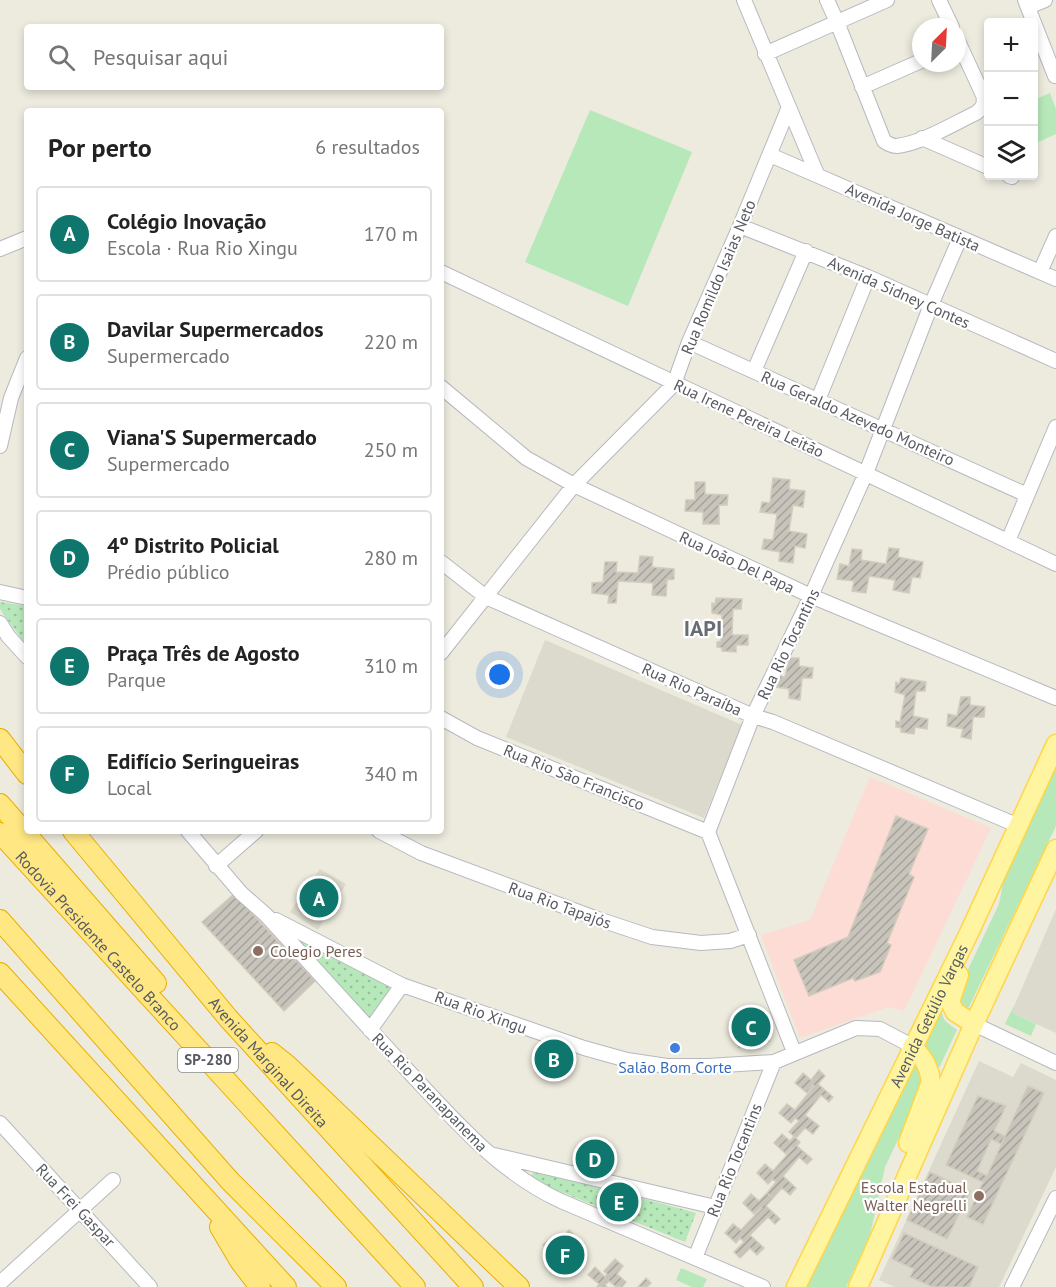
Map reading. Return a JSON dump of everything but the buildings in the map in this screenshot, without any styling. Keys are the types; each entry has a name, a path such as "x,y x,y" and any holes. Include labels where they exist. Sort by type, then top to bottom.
{"highway":[{"path":"0,740 24,770"},
{"path":"0,804 24,832"},
{"name":"Rodovia Presidente Castelo Branco","path":"0,833 415,1287"},
{"path":"26,834 169,998 192,1041"},
{"name":"Avenida Marginal Direita","path":"75,834 228,1018 473,1287"},
{"path":"0,920 230,1181 336,1287"},
{"path":"0,973 286,1287"},
{"path":"228,1018 287,1065 519,1287"},
{"path":"199,1192 240,1261 260,1287"}],"main road":[{"name":"Avenida Getúlio Vargas","path":"796,1287 969,933 1056,744"},
{"path":"858,1287 974,1024 1056,849"},
{"path":"969,933 969,948 950,1002 955,1012 974,1024"},
{"path":"885,1222 886,1199 931,1082 925,1060 912,1046"}],"street":[{"path":"744,0 817,174"},
{"path":"827,0 884,141 890,145 896,146 922,138 983,108 985,101 983,95 966,60"},
{"path":"765,54 887,0"},
{"path":"939,0 948,18"},
{"path":"1045,0 1026,4 1054,67"},
{"path":"862,87 912,65"},
{"name":"Rua Romildo Isaias Neto","path":"444,649 574,485 674,384 688,342 740,226 789,107"},
{"path":"922,138 984,165"},
{"name":"Avenida Jorge Batista","path":"770,155 1056,279"},
{"name":"Avenida Sidney Contes","path":"740,226 868,277 1056,361"},
{"path":"1040,272 1056,236"},
{"name":"Rua Rio Tocantins","path":"708,832 753,716 811,596 866,473 931,305 960,238"},
{"path":"0,249 24,239"},
{"path":"754,371 806,251"},
{"name":"Rua Irene Pereira Leitão","path":"444,273 1056,564"},
{"path":"818,400 868,277"},
{"name":"Rua Geraldo Azevedo Monteiro","path":"688,342 1027,495"},
{"path":"0,446 11,398 24,366"},
{"name":"Rua João Del Papa","path":"444,390 526,458 574,485 811,596 1056,698"},
{"path":"1008,541 1056,427"},
{"name":"Rua Rio Paraíba","path":"444,564 486,597 753,716 773,722 1019,826"},
{"path":"0,592 24,597"},
{"path":"0,623 24,654"},
{"name":"Rua Rio São Francisco","path":"444,720 477,738 708,832"},
{"path":"708,832 794,1053"},
{"name":"Rua Rio Paranapanema","path":"190,834 216,866 266,915 464,1131 522,1180 539,1191 763,1287"},
{"path":"216,866 253,834"},
{"name":"Rua Rio Tapajós","path":"385,834 421,853 652,937 701,943 730,941 749,935"},
{"name":"Rua Rio Xingu","path":"266,915 402,985 627,1060 667,1066 774,1062 856,1028 880,1029 912,1046"},
{"path":"370,1030 402,985"},
{"path":"974,1024 1056,1063"},
{"name":"Rua Rio Tocantins","path":"694,1258 774,1062"},
{"name":"Rua Frei Gaspar","path":"0,1123 150,1287"},
{"path":"489,1153 715,1207"},
{"path":"0,1283 113,1180"},
{"path":"1012,1287 1056,1198"}],"shaded area":[{"path":"545,640 742,725 704,818 506,737"},
{"path":"870,777 991,828 904,1011 888,1007 800,1038 761,935 810,920"},
{"path":"320,869 346,884 318,930 290,912"},
{"path":"1056,909 1056,1033 1012,1011"},
{"name":"Escola Estadual Walter Negrelli","path":"979,1061 1013,1077 1021,1063 1056,1080 1056,1167 999,1287 895,1287 879,1280"}],"green space":[{"path":"1050,93 1056,109 1056,134 1038,142 1038,126 1038,98"},
{"path":"590,110 692,152 628,306 525,262"},
{"path":"0,602 24,606 24,643 0,609"},
{"path":"1056,760 1056,826 966,1013 959,1004 964,978 999,904 1005,873"},
{"path":"300,941 395,986 370,1019"},
{"path":"1014,1005 1012,1011 1015,1014 1036,1024 1031,1036 1005,1024"},
{"path":"940,1009 945,1021 957,1030 939,1068 932,1055 922,1047"},
{"path":"915,1067 922,1069 925,1082 885,1167 870,1235 846,1287 804,1287 910,1069"},
{"path":"539,1170 696,1213 685,1242 539,1183 531,1176 534,1171"},
{"path":"681,1268 707,1279 703,1287 692,1287 676,1280"}],"place":[{"name":"Colégio Inovação","path":"319,898"},
{"name":"Colegio Peres","path":"258,951"},
{"name":"Viana'S Supermercado","path":"751,1027"},
{"name":"Salão Bom Corte","path":"675,1048"},
{"name":"Davilar Supermercados","path":"554,1059"},
{"name":"4º Distrito Policial","path":"595,1159"},
{"name":"Escola Estadual Walter Negrelli","path":"979,1196"},
{"name":"Praça Três de Agosto","path":"619,1202"},
{"name":"Edifício Seringueiras","path":"565,1255"}],"district":[{"name":"IAPI","path":"703,628"}]}
